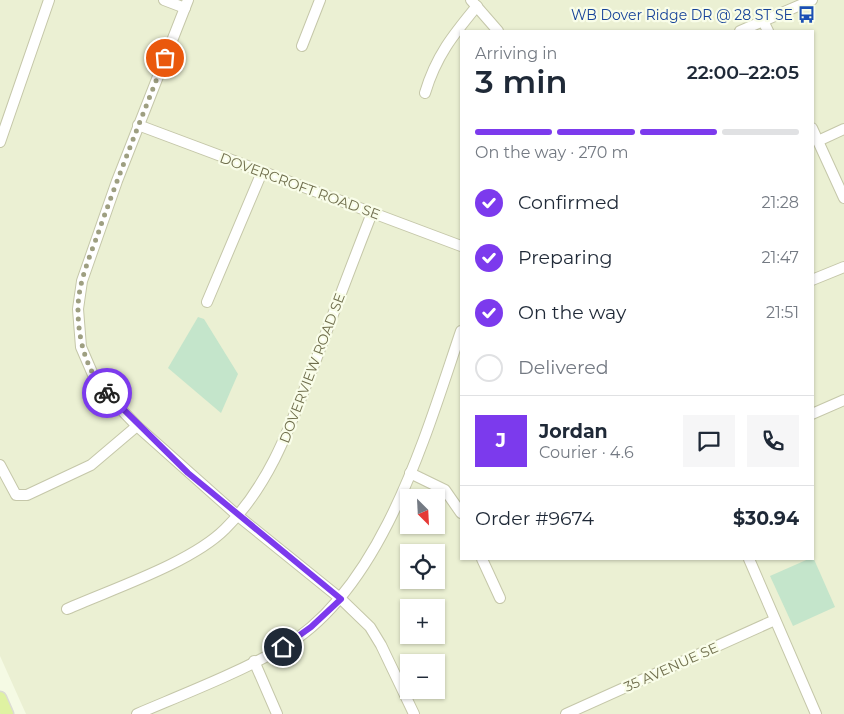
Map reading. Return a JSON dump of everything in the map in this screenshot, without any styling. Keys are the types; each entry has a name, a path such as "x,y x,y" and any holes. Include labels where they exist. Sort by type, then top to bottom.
{"main road":[{"path":"0,698 7,714"}],"street":[{"path":"0,142 49,0"},
{"path":"164,0 186,4 138,124 82,281 78,309 81,347 98,384 138,426 237,515 341,599 370,628 381,645 414,714"},
{"path":"302,46 320,0"},
{"path":"742,30 812,0"},
{"path":"425,93 432,70 448,41 474,3 497,30"},
{"path":"764,21 768,30"},
{"name":"DOVERCROFT ROAD SE","path":"138,124 460,246"},
{"path":"818,141 844,129"},
{"path":"814,132 844,198"},
{"path":"207,302 262,172"},
{"name":"DOVERVIEW ROAD SE","path":"67,609 189,555 224,530 237,515 268,472 287,434 372,212"},
{"path":"814,279 844,267"},
{"path":"137,714 254,662 290,642 311,627 341,599 366,564 410,473 459,343"},
{"path":"814,413 844,400"},
{"path":"0,465 16,495 27,495 91,465 138,426"},
{"path":"410,473 445,490 460,512"},
{"path":"482,560 500,598"},
{"path":"749,560 816,714"},
{"name":"35 AVENUE SE","path":"566,714 775,620"},
{"path":"254,662 277,714"}],"shaded area":[{"path":"0,0 844,0 844,714 26,714 0,656"},
{"path":"198,317 204,319 238,374 221,413 168,368"},
{"path":"814,559 835,607 793,626 770,576 806,560"}],"way so far":[{"path":"107,393 98,384 81,347 78,309 82,281 138,124 165,58"}],"place":[{"name":"WB Dover Ridge DR @ 28 ST SE","path":"807,15"}],"route":[{"path":"107,393 138,426 188,473 341,599 311,627 283,647"}]}
